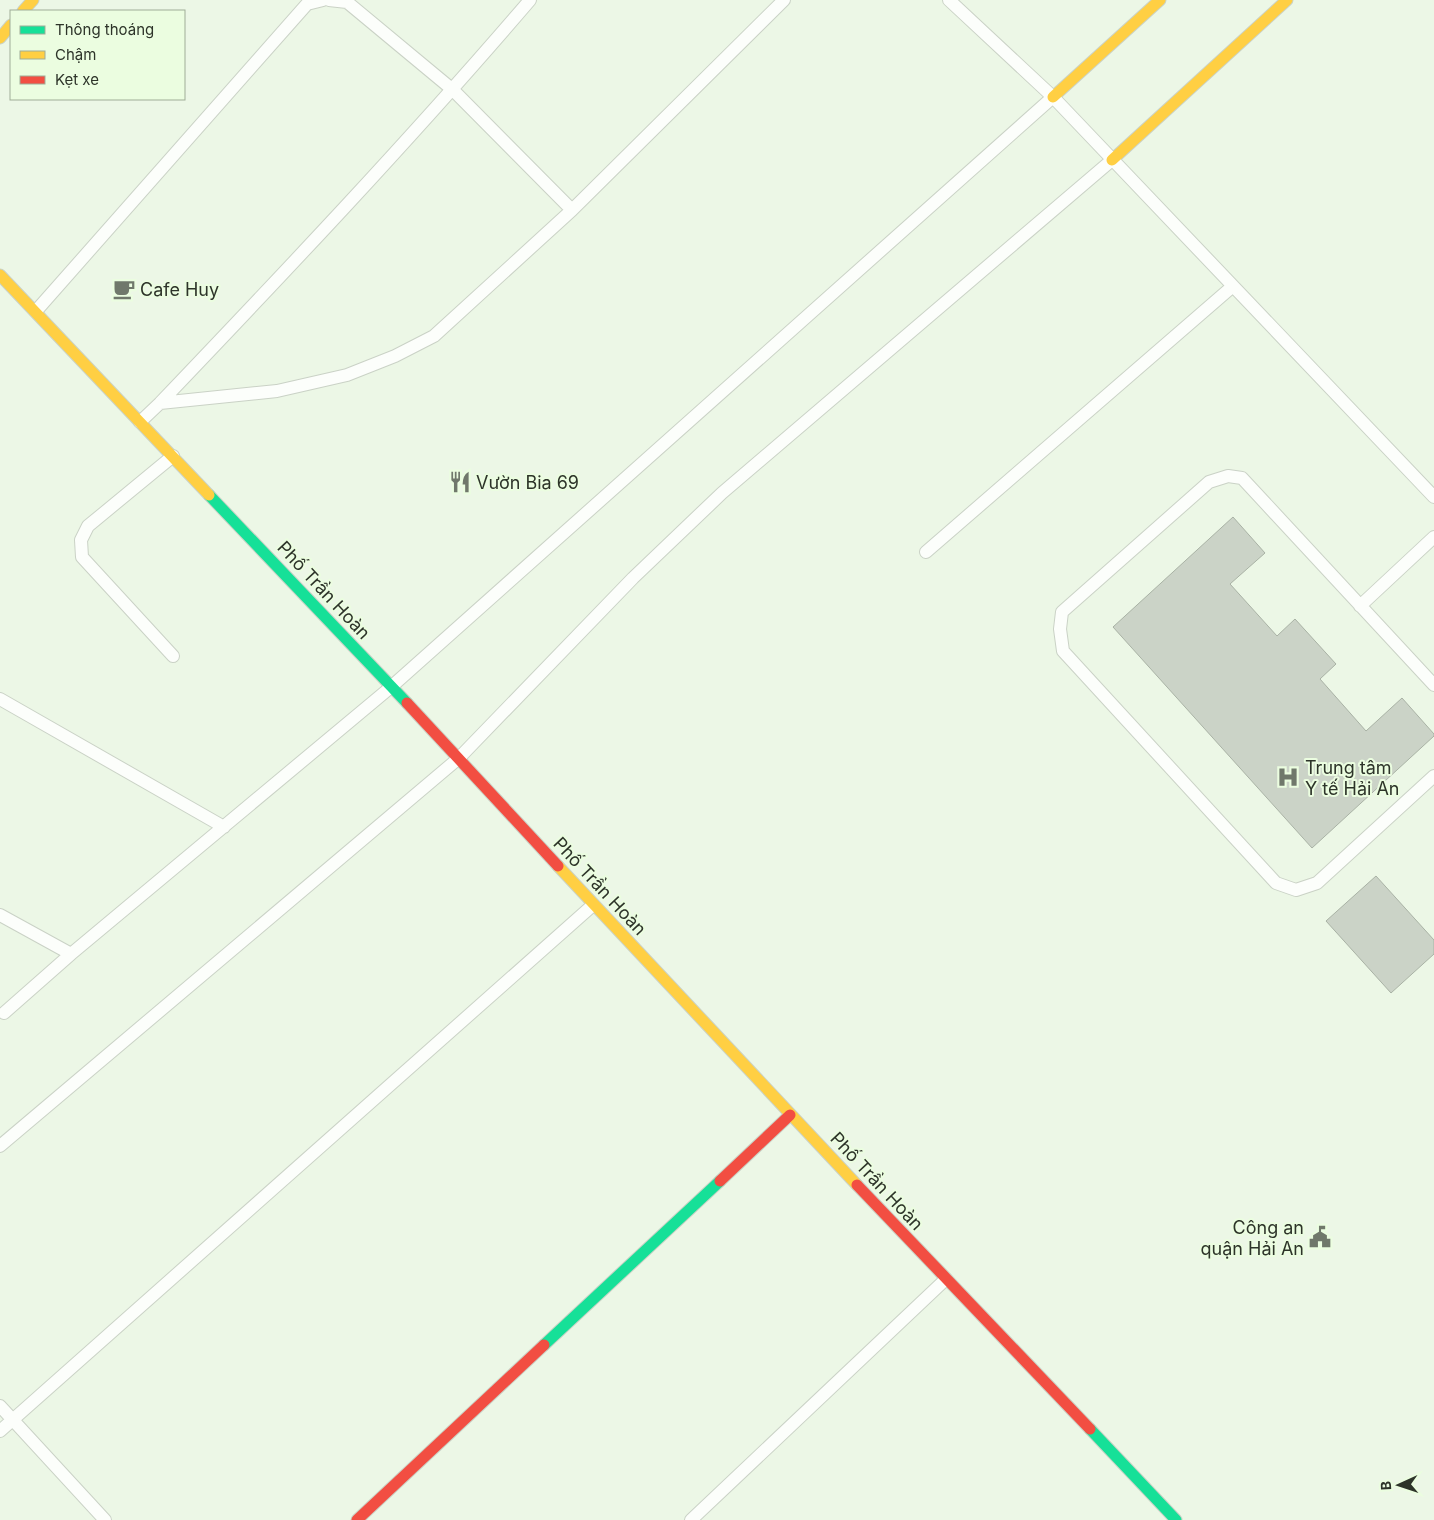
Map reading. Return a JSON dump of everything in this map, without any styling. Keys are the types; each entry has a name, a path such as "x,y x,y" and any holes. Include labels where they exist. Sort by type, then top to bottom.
{"street":[{"path":"24,10 33,0"},
{"path":"1053,97 1160,0"},
{"path":"1112,160 1288,0"},
{"path":"0,38 10,26"},
{"name":"Phố Trần Hoàn","path":"0,275 459,758 593,906 790,1115 1176,1520"},
{"path":"357,1520 790,1115"}],"lane":[{"path":"36,311 307,4 323,0"},
{"path":"329,0 346,2 453,90 572,210"},
{"path":"140,422 320,236 453,90 530,0"},
{"path":"160,403 277,391 347,375 395,356 434,336 572,210 784,0"},
{"path":"949,0 1053,97 1434,497"},
{"path":"4,1013 71,954 391,687 1053,97"},
{"path":"0,1146 459,758 633,578 722,492 1112,160"},
{"path":"926,552 1232,286"},
{"path":"173,456 88,526 81,540 82,557 173,656"},
{"path":"1434,686 1242,478 1228,476 1210,482 1062,612 1060,629 1064,651 1276,883 1296,890 1317,884 1434,776"},
{"path":"1360,606 1434,537"},
{"path":"0,699 224,827"},
{"path":"0,1431 593,906"},
{"path":"0,915 71,954"},
{"path":"691,1520 946,1279"},
{"path":"0,1406 105,1520"}],"building":[{"path":"1233,517 1265,553 1230,584 1277,636 1295,619 1336,664 1320,679 1366,731 1402,698 1434,734 1312,848 1113,627"},
{"path":"1376,876 1434,940 1434,954 1391,993 1326,921"}],"traffic: fast":[{"path":"209,495 407,703"},
{"path":"544,1345 720,1181"},
{"path":"1090,1429 1176,1520"}],"traffic: slow":[{"path":"24,10 33,0"},
{"path":"1053,97 1160,0"},
{"path":"1112,160 1287,0"},
{"path":"0,38 10,26"},
{"path":"0,275 209,495"},
{"path":"558,866 857,1185"}],"traffic: jam":[{"path":"407,703 558,866"},
{"path":"720,1181 790,1115"},
{"path":"857,1185 1090,1429"},
{"path":"357,1520 544,1345"}],"place":[{"name":"Cafe Huy","path":"124,289"},
{"name":"Vườn Bia 69","path":"460,482"},
{"name":"Trung tâm Y tế Hải An","path":"1288,777"},
{"name":"Công an quận Hải An","path":"1320,1237"}]}
